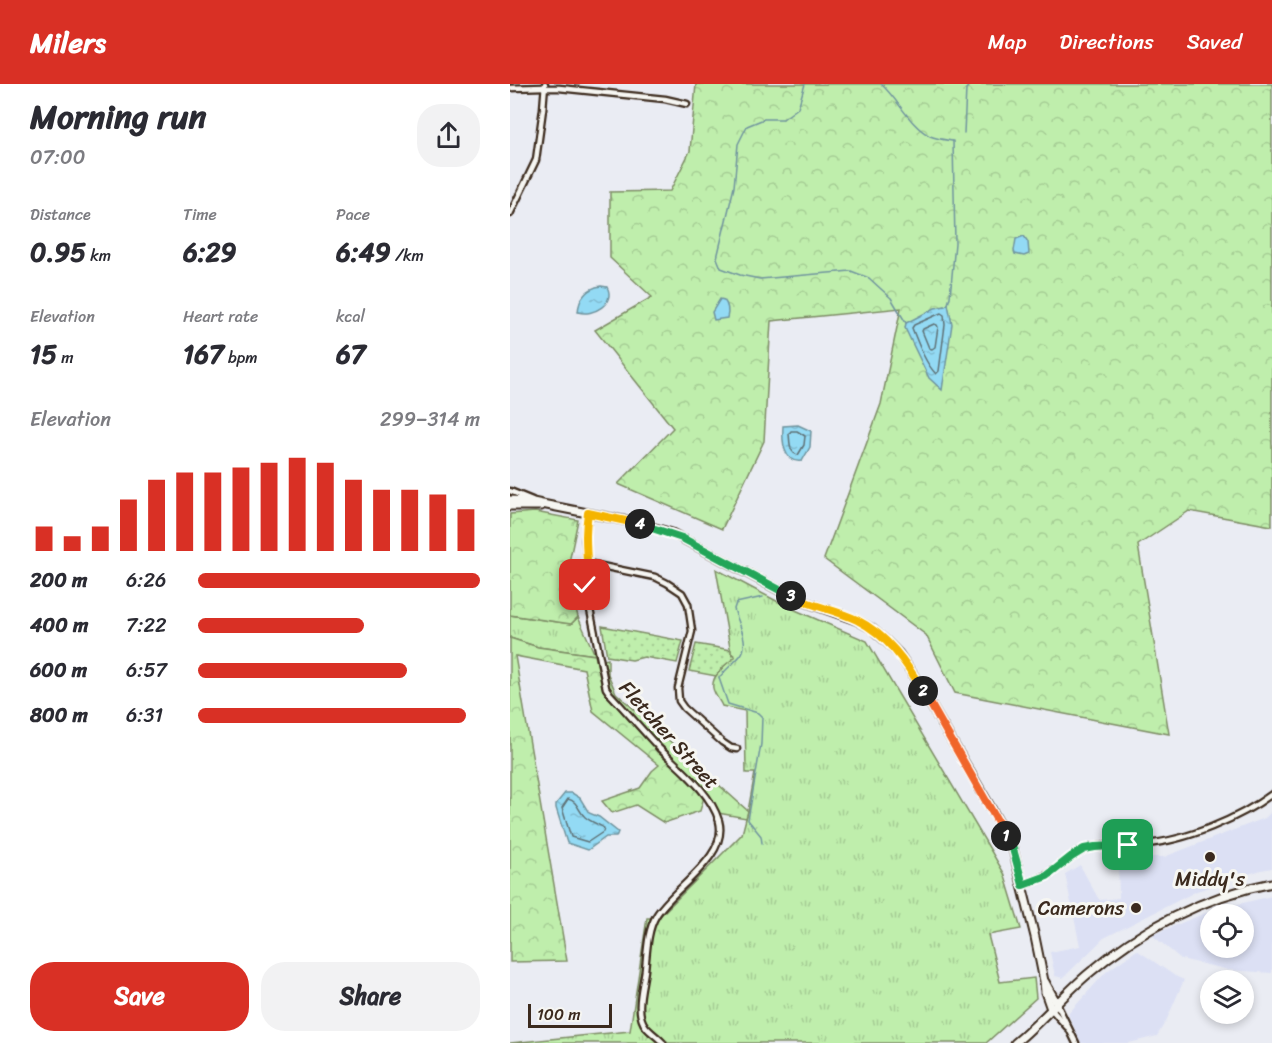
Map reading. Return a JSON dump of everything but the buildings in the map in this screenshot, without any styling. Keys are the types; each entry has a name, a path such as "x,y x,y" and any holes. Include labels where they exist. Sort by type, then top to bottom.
{"street":[{"path":"510,214 536,160 544,86"},
{"path":"510,88 544,86 665,99 687,104"},
{"path":"510,491 536,502 638,524 682,538 794,598 856,620 871,628 886,641 899,654 914,676 1013,849 1023,885 1046,996 1076,1043"},
{"path":"510,503 536,502"},
{"path":"510,503 547,505"},
{"name":"Fletcher Street","path":"588,513 585,544 588,563 585,585 606,688 704,794 716,815 720,828 719,839 711,854 654,918 640,1009 647,1028 663,1043"},
{"path":"588,563 655,577 678,589 688,604 692,636 678,688 679,701 722,742 737,749"},
{"path":"1023,885 1047,876 1084,849 1153,843 1179,838 1233,817 1272,794"},
{"path":"1015,1043 1089,973 1131,941 1156,926 1211,901 1272,883"}],"shaded area":[{"path":"1272,811 1272,868 1197,891 1104,938 1063,978 1055,976 1050,952 1080,946 1065,874 1080,865 1100,900 1119,898 1118,857 1164,857 1265,818"},
{"path":"1272,896 1272,973 1229,970 1181,959 1152,935 1200,915 1200,958 1254,958 1254,904 1238,904"},
{"path":"1137,950 1184,980 1157,1036 1129,1043 1081,1043 1068,1014 1106,972"}],"green space":[{"path":"696,84 1272,84 1272,526 1189,511 1138,545 1169,734 955,693 926,635 824,559 881,404 901,308 771,321 764,441 722,529 618,484 673,428 595,330 652,297 610,258 610,192 670,191 690,151"},
{"path":"535,512 578,520 567,572 578,617 571,624 510,615 510,514"},
{"path":"716,569 786,606 867,641 1004,873 1021,929 988,935 1000,982 1034,978 1036,998 986,1043 510,1043 630,1031 647,918 658,918 742,834 755,773 746,773 745,711 722,706 713,688 717,674 735,656 731,653"},
{"path":"510,615 571,624 578,617 595,655 538,647 510,638"},
{"path":"602,626 683,641 677,663 644,657 632,660 607,656"},
{"path":"510,638 538,647 595,655 603,690 704,797 700,811 664,823 636,805 612,813 602,801 640,788 659,765 593,711 584,669 515,656 567,961 510,962"},
{"path":"696,644 731,650 735,657 716,676 689,671"},
{"path":"608,659 608,674 616,693 748,811 746,818 718,813 693,780 612,693 606,684 604,660"}],"water":[{"path":"1024,236 1028,242 1029,254 1024,256 1015,254 1016,239"},
{"path":"601,286 607,287 609,293 606,303 596,311 578,312 585,294"},
{"path":"720,299 724,300 727,306 727,318 714,320 712,312"},
{"path":"948,304 952,324 942,390 929,378 905,328 906,323"},
{"path":"798,425 811,431 810,447 802,461 791,459 787,455 783,438 783,426"},
{"path":"565,793 572,793 580,798 589,813 599,817 618,832 616,837 606,837 588,850 567,843 556,808 556,804"}],"waterway":[{"path":"805,84 798,108 783,119 764,119 747,126 738,144 734,187 717,258 721,268 760,279 851,271 869,278 891,298 906,323"},
{"path":"881,84 923,132 933,137 953,141 955,243 948,304"},
{"path":"964,133 966,89 970,84"},
{"path":"762,843 761,836 748,820 761,744 762,717 758,713 728,704 719,678 743,651 744,640 734,609 736,603 763,597"}],"place":[{"name":"Middy's","path":"1210,857"},
{"name":"Camerons","path":"1136,908"}],"route":[{"path":"585,585 588,563 585,536 588,513 672,533 794,598 856,620 871,628 886,641 899,654 914,676 1013,849 1023,885 1047,876 1084,849 1128,845"}]}
